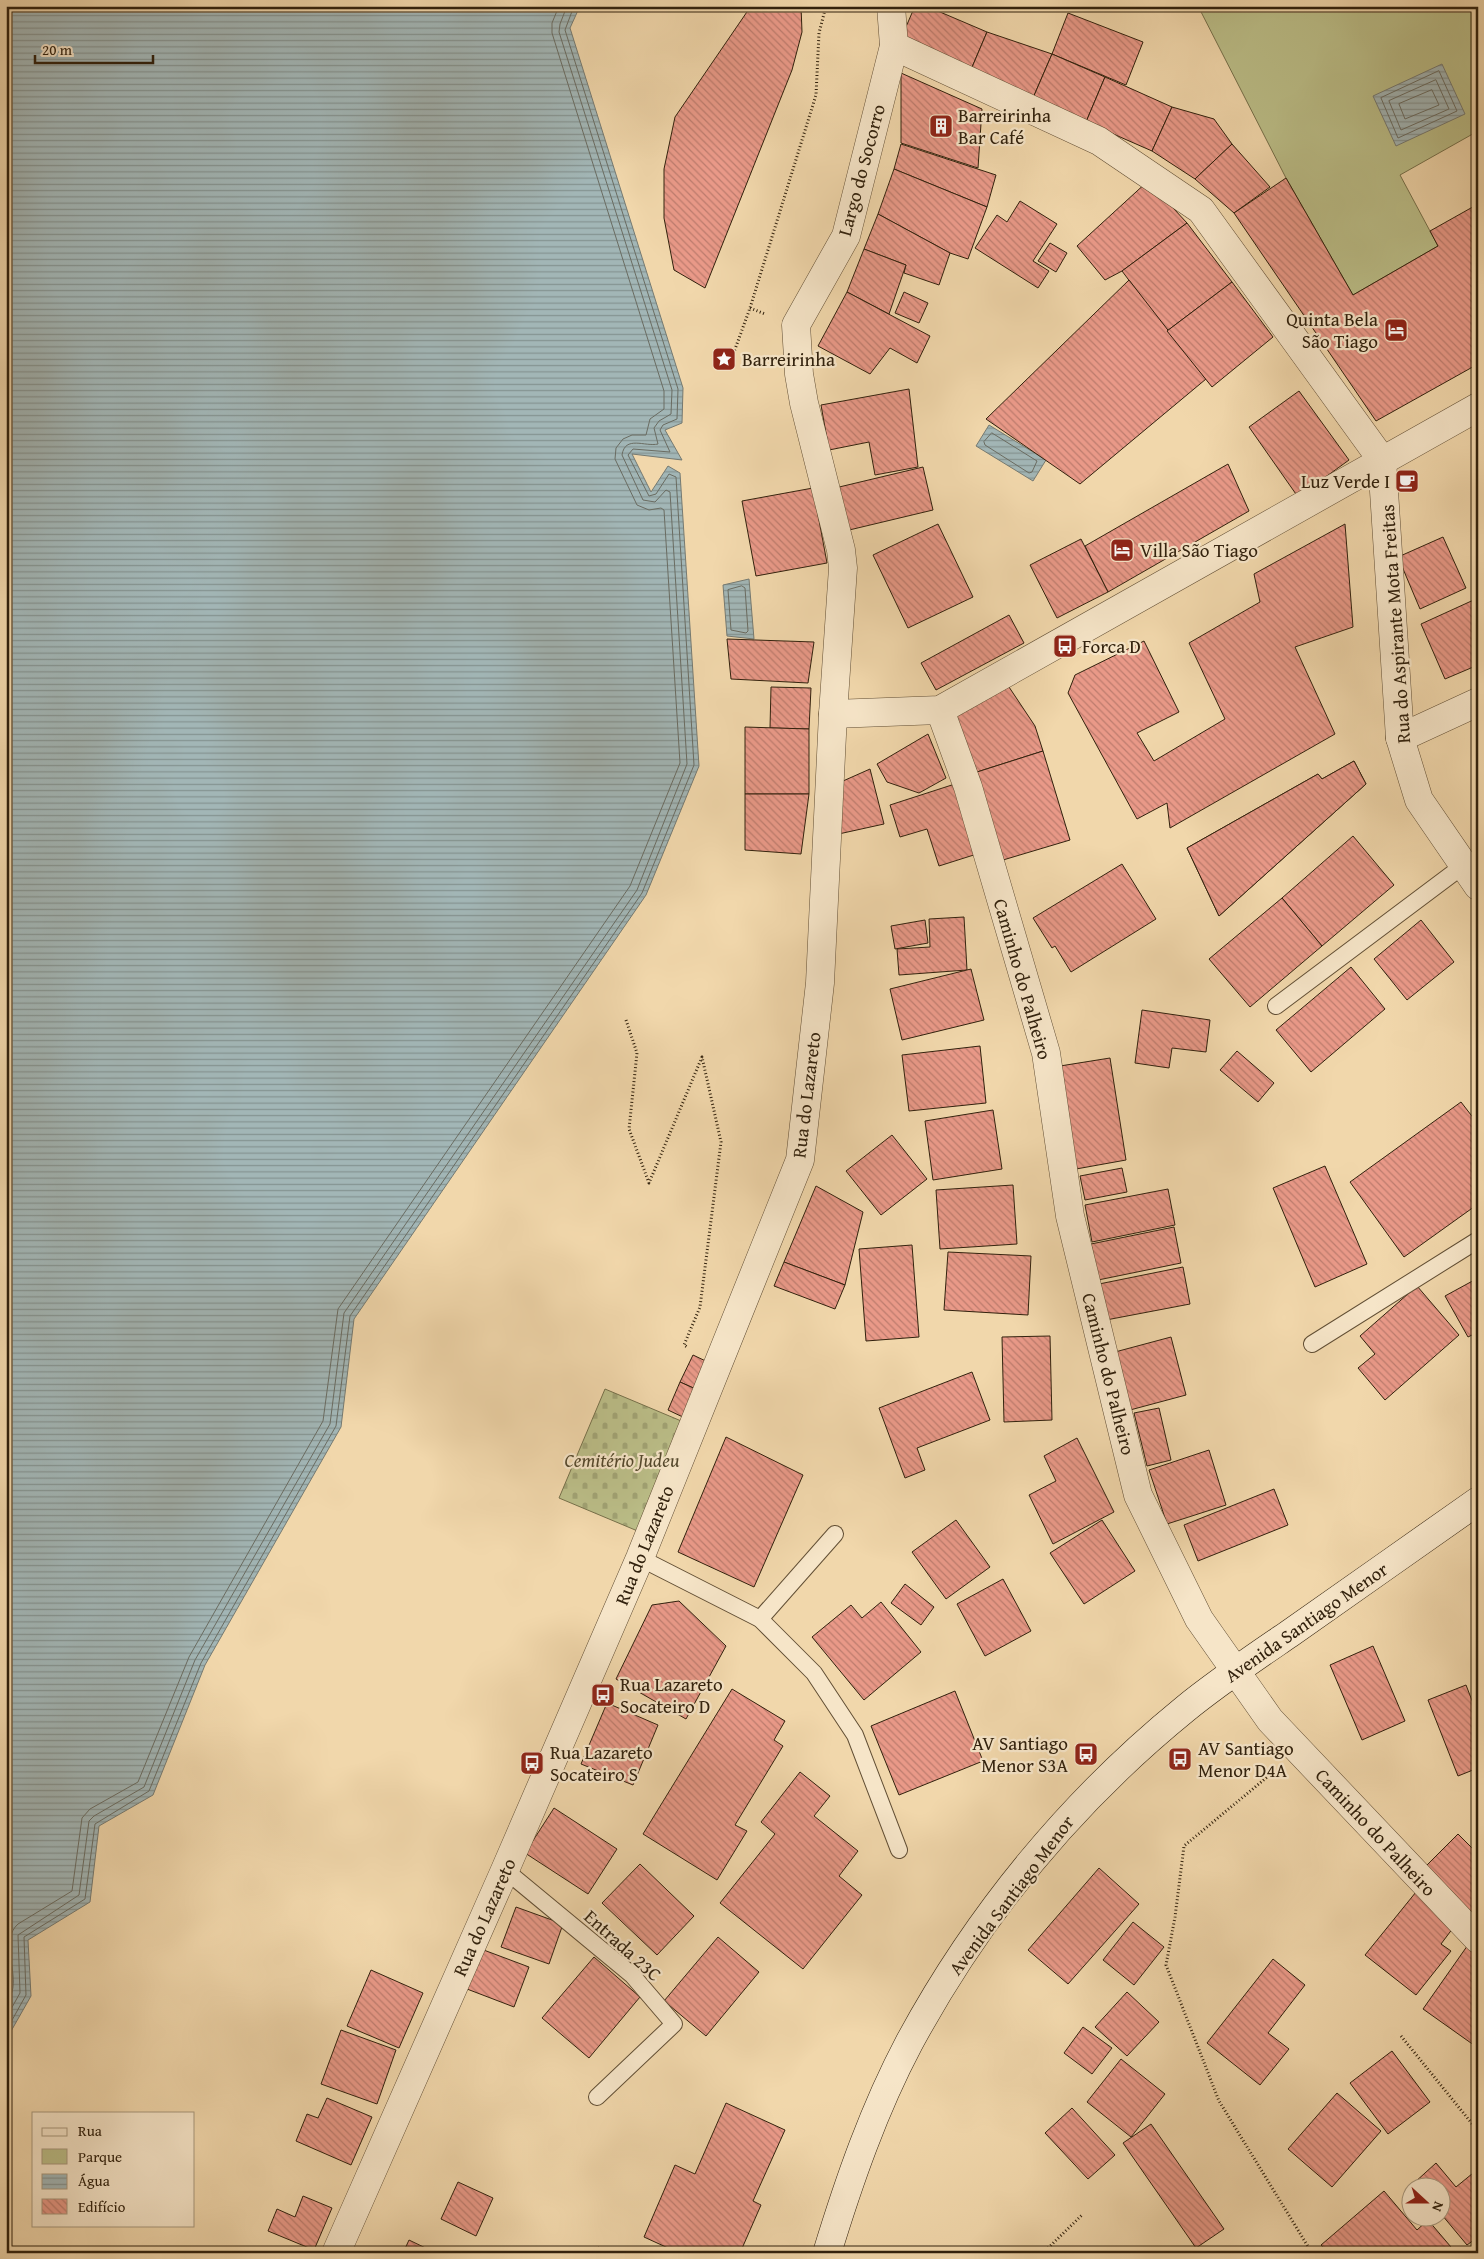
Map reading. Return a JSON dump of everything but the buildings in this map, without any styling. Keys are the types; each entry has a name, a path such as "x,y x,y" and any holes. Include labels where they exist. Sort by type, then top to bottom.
{"street":[{"name":"Largo do Socorro","path":"833,714 844,568 804,403 799,374 796,325 846,236 894,46 891,6"},
{"path":"894,46 1099,141 1201,210 1382,460"},
{"path":"833,714 940,710 1478,406"},
{"name":"Rua do Aspirante Mota Freitas","path":"1382,460 1400,738 1419,800 1471,875"},
{"path":"1400,738 1478,702"},
{"name":"Caminho do Palheiro","path":"940,710 968,787 1046,1053 1070,1216 1138,1495 1199,1619 1270,1720 1478,1939"},
{"name":"Rua do Lazareto","path":"336,2253 506,1870 640,1558 800,1160 820,983 833,714"},
{"name":"Avenida Santiago Menor","path":"827,2253 848,2185 879,2108 909,2044 963,1952 1037,1853 1069,1816 1185,1708 1478,1501"}],"lane":[{"path":"1276,1006 1471,875"},
{"path":"1312,1344 1478,1240"},
{"path":"760,1619 834,1534"},
{"path":"640,1558 760,1619 814,1673 855,1735 899,1850"},
{"name":"Entrada 23C","path":"506,1870 632,1975 674,2024 597,2097"}],"path":[{"path":"724,359 734,352 750,308 816,96 819,34 826,6"},
{"path":"626,1020 637,1053 629,1129 649,1183 702,1057 721,1142 700,1307 684,1345 690,1348 693,1342"},
{"path":"1299,1750 1184,1846 1175,1917 1166,1964 1219,2101 1312,2253"},
{"path":"1401,2036 1478,2131"},
{"path":"1043,2253 1084,2214"}],"green space":[{"path":"1198,6 1478,6 1478,131 1400,175 1438,246 1353,295 1286,178"},
{"name":"Cemitério Judeu","path":"605,1389 686,1423 640,1532 559,1498"}],"water":[{"path":"6,6 580,6 570,28 683,388 682,423 665,430 682,460 632,454 651,492 668,466 680,473 699,766 646,895 354,1319 341,1427 205,1665 153,1795 99,1826 90,1902 28,1940 31,1996 6,2040"},
{"path":"1442,64 1465,114 1396,146 1373,96"},
{"path":"989,425 1046,460 1033,481 976,446"},
{"path":"749,579 754,639 727,636 723,585"}],"place":[{"name":"Barreirinha Bar Café","path":"941,126"},
{"name":"Quinta Bela São Tiago","path":"1396,330"},
{"name":"Barreirinha","path":"724,359"},
{"name":"Luz Verde I","path":"1407,481"},
{"name":"Villa São Tiago","path":"1122,550"},
{"name":"Forca D","path":"1065,646"},
{"name":"Rua Lazareto Socateiro D","path":"603,1695"},
{"name":"AV Santiago Menor S3A","path":"1086,1754"},
{"name":"AV Santiago Menor D4A","path":"1180,1759"},
{"name":"Rua Lazareto Socateiro S","path":"532,1763"}]}
